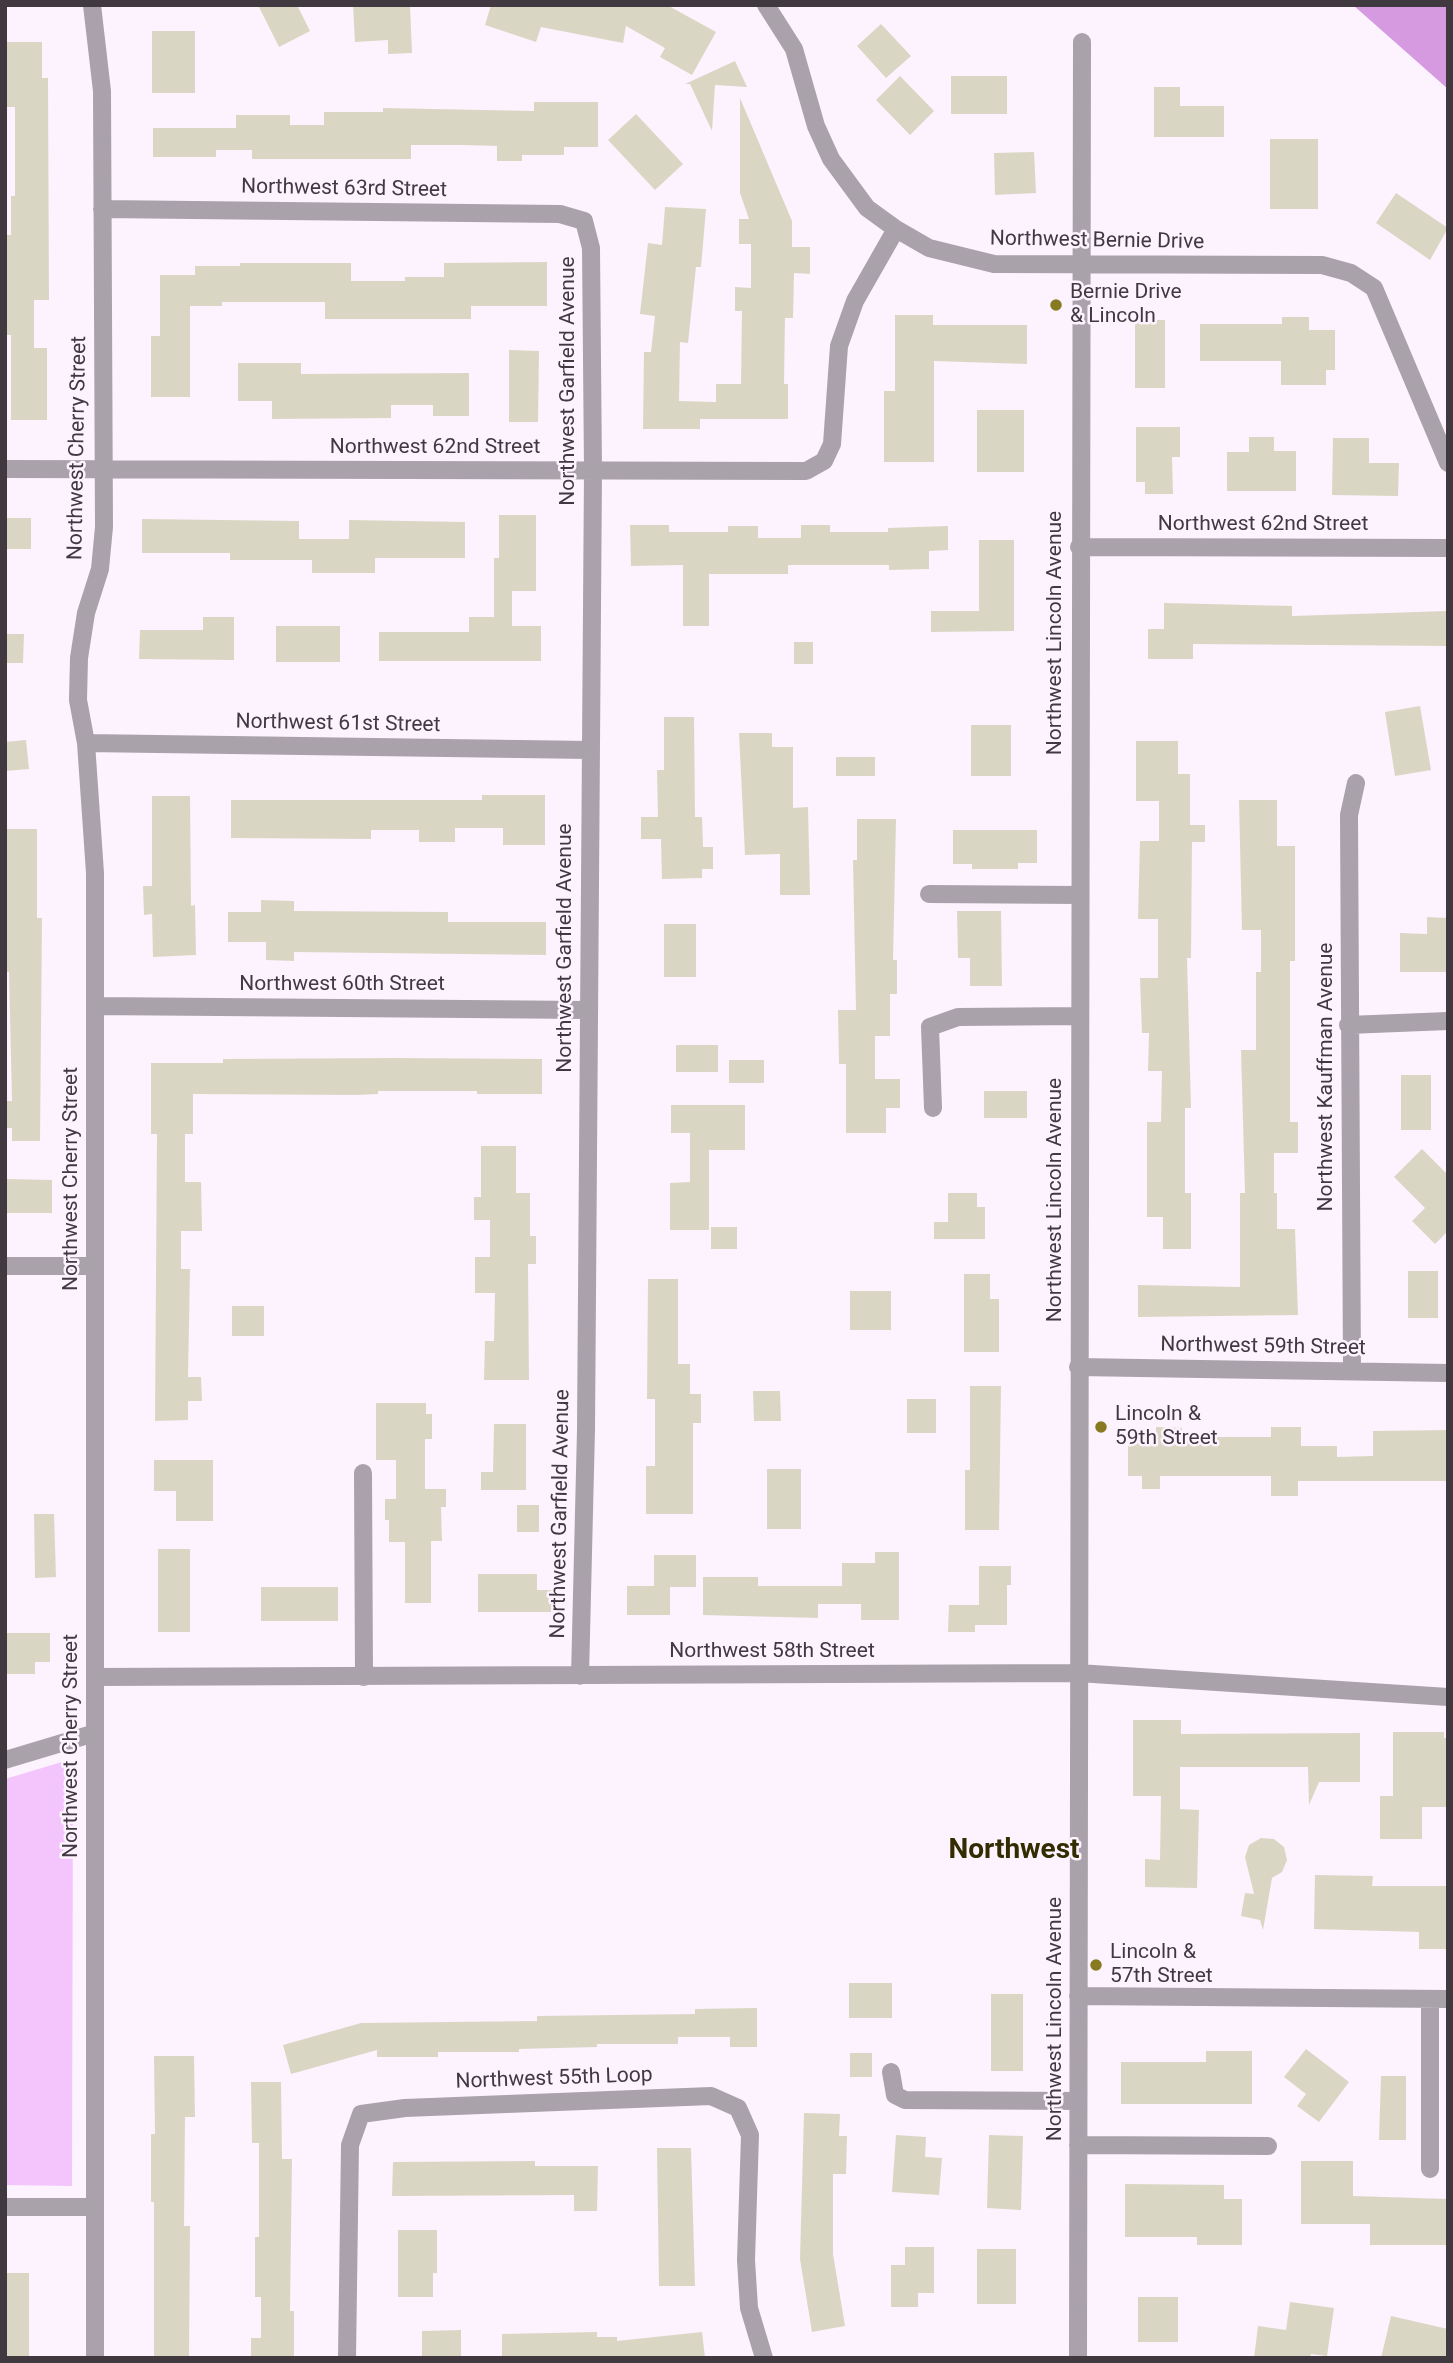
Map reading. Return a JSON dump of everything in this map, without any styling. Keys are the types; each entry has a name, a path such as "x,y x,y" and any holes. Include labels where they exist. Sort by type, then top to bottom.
{"street":[{"name":"Northwest Cherry Street","path":"92,5 102,91 104,527 100,569 86,613 79,658 78,700 86,743 95,873 95,2358"},
{"name":"Northwest Bernie Drive","path":"765,5 794,49 816,126 831,159 867,208 895,229 929,248 994,264 1322,265 1351,273 1374,288 1448,463"},
{"name":"Northwest Lincoln Avenue","path":"1078,2358 1079,547 1082,42"},
{"name":"Northwest 63rd Street","path":"102,209 560,214 584,220"},
{"name":"Northwest Garfield Avenue","path":"580,1676 593,471 591,248 584,220"},
{"name":"Northwest 62nd Street","path":"5,469 806,471 824,461 832,444 839,346 855,301 895,229"},
{"name":"Northwest 62nd Street","path":"1079,547 1448,548"},
{"name":"Northwest 61st Street","path":"86,743 590,750"},
{"name":"Northwest Kauffman Avenue","path":"1352,1371 1348,1025 1349,815 1356,783"},
{"path":"929,894 1080,895"},
{"name":"Northwest 60th Street","path":"95,1006 589,1010"},
{"path":"933,1108 930,1027 958,1017 1079,1016"},
{"path":"1348,1025 1448,1021"},
{"path":"5,1266 94,1266"},
{"name":"Northwest 59th Street","path":"1079,1367 1448,1373"},
{"path":"363,1473 364,1677"},
{"name":"Northwest 58th Street","path":"95,1677 1079,1673 1448,1697"},
{"path":"5,1760 95,1733"},
{"path":"1079,1996 1439,1999 1430,2169"},
{"path":"891,2072 895,2095 905,2100 1078,2101"},
{"name":"Northwest 55th Loop","path":"347,2358 350,2145 361,2114 405,2108 710,2096 738,2108 750,2135 746,2260 749,2308 764,2358"},
{"path":"1078,2145 1268,2147"},
{"path":"5,2207 95,2207"}],"shaded area":[{"path":"1353,5 1448,5 1448,89"},
{"path":"62,1762 73,1769 72,2186 5,2185 5,1779"}],"building":[{"path":"258,5 297,5 310,31 279,47"},
{"path":"353,5 410,6 412,53 388,54 388,40 355,42"},
{"path":"491,5 667,5 716,32 692,75 660,57 665,48 626,26 623,43 541,27 536,42 485,25"},
{"path":"881,24 911,56 886,78 857,46"},
{"path":"152,31 195,31 195,93 152,93"},
{"path":"5,42 42,42 42,78 48,78 49,300 34,300 34,348 47,348 47,420 11,420 11,335 5,335 5,235 11,235 11,196 15,196 15,107 5,107"},
{"path":"735,61 747,87 715,85 712,131 690,84 685,84"},
{"path":"900,76 934,111 910,135 876,100"},
{"path":"951,76 1007,76 1007,114 951,114"},
{"path":"1154,87 1180,87 1180,106 1224,106 1224,137 1154,137"},
{"path":"740,98 792,221 792,247 810,247 810,274 794,273 793,318 785,318 784,384 788,384 788,419 700,419 700,429 643,429 644,352 651,352 655,316 640,314 648,243 662,245 665,207 706,209 701,267 696,267 688,343 680,342 679,401 716,402 716,384 741,384 742,311 735,311 735,287 751,288 751,244 739,244 739,219 749,219 740,193"},
{"path":"534,102 598,102 598,147 564,147 564,155 522,155 522,161 497,161 497,146 462,145 411,145 411,159 252,159 252,150 216,150 216,157 153,157 153,128 236,128 236,115 290,115 290,125 324,125 324,112 383,112 383,108 534,111"},
{"path":"636,114 683,164 655,190 608,140"},
{"path":"1270,139 1318,139 1318,209 1270,209"},
{"path":"1034,152 1036,193 995,195 994,153"},
{"path":"1396,193 1448,228 1430,260 1376,223"},
{"path":"547,262 547,306 471,306 471,319 325,319 325,302 222,302 222,306 190,306 190,397 151,397 151,336 160,336 160,275 195,275 195,266 240,266 240,263 351,263 351,281 405,281 405,277 444,277 444,263"},
{"path":"895,315 933,315 933,325 1027,325 1027,364 934,361 934,462 884,462 884,391 895,391"},
{"path":"1282,317 1309,317 1309,330 1335,330 1335,370 1326,370 1326,385 1281,385 1281,361 1200,361 1200,324 1282,324"},
{"path":"1135,320 1165,320 1165,388 1135,388"},
{"path":"509,350 539,351 538,422 509,422"},
{"path":"238,363 301,363 301,374 469,373 469,416 433,416 433,405 391,405 391,418 272,419 272,401 238,401"},
{"path":"977,410 1024,410 1024,472 977,472"},
{"path":"1136,427 1180,427 1180,457 1172,457 1173,494 1145,494 1145,482 1136,482"},
{"path":"1249,437 1274,437 1274,451 1296,451 1296,491 1227,491 1227,452 1249,452"},
{"path":"1333,438 1369,438 1369,463 1399,463 1398,496 1332,495"},
{"path":"499,515 536,515 536,591 512,591 512,626 541,626 541,661 379,661 379,632 469,632 469,617 494,617 494,558 499,558"},
{"path":"5,518 31,518 31,549 5,549"},
{"path":"142,519 299,521 299,539 349,539 349,520 465,522 465,558 375,558 375,573 312,573 312,560 230,560 230,553 142,553"},
{"path":"630,525 669,525 669,532 728,532 728,526 758,526 758,538 801,538 801,525 830,525 830,532 888,532 888,528 948,526 948,550 929,551 929,569 889,570 889,565 788,565 788,574 709,574 709,626 683,626 683,565 631,566"},
{"path":"979,540 1014,540 1014,631 931,632 931,611 979,611"},
{"path":"1164,603 1292,606 1292,616 1448,611 1448,646 1193,644 1193,659 1148,659 1148,629 1164,629"},
{"path":"203,617 234,617 234,660 139,659 140,630 203,630"},
{"path":"276,626 340,626 340,662 276,662"},
{"path":"5,634 24,634 23,663 5,663"},
{"path":"794,642 813,642 813,664 794,664"},
{"path":"1420,706 1431,770 1395,776 1385,712"},
{"path":"664,717 694,717 695,817 702,817 703,847 713,847 713,869 702,869 702,878 662,879 661,839 641,839 641,817 658,817 657,770 664,770"},
{"path":"971,725 1011,725 1011,776 971,776"},
{"path":"739,733 772,733 772,747 793,747 793,808 808,807 810,895 780,895 780,854 745,855"},
{"path":"26,740 29,769 5,771 5,742"},
{"path":"1136,741 1178,741 1178,774 1190,774 1190,825 1205,825 1205,842 1192,842 1191,958 1187,958 1191,1108 1185,1108 1185,1193 1191,1193 1191,1249 1163,1249 1163,1217 1147,1217 1147,1122 1161,1122 1162,1071 1148,1071 1149,1033 1142,1033 1140,978 1158,978 1158,919 1138,919 1140,841 1159,841 1159,801 1136,801"},
{"path":"836,757 875,757 875,776 836,776"},
{"path":"482,795 545,795 545,845 503,845 503,828 455,828 455,842 419,842 419,830 371,830 371,839 231,838 231,800 482,800"},
{"path":"152,796 190,796 191,906 195,905 196,955 153,957 152,914 144,915 143,886 152,886"},
{"path":"1239,800 1277,800 1277,846 1295,846 1295,961 1290,961 1290,1122 1298,1122 1298,1153 1274,1153 1274,1193 1277,1193 1277,1229 1295,1229 1298,1315 1138,1317 1138,1285 1240,1287 1240,1193 1245,1193 1241,1050 1256,1050 1256,972 1261,972 1261,930 1242,930"},
{"path":"857,819 896,819 893,960 897,960 897,994 890,994 890,1036 875,1036 875,1079 900,1079 900,1108 886,1108 886,1133 846,1133 846,1064 839,1064 838,1010 856,1010 853,860 857,860"},
{"path":"5,829 37,829 37,918 42,918 40,1141 12,1141 12,1128 5,1128 5,1101 12,1101 9,972 6,972 5,948"},
{"path":"953,830 1037,830 1037,863 1018,863 1018,869 972,869 972,864 953,864"},
{"path":"261,900 294,901 294,911 448,912 448,922 546,922 546,955 294,952 294,961 266,960 266,942 228,942 228,912 261,912"},
{"path":"957,911 1001,911 1002,986 970,986 970,958 958,958"},
{"path":"1427,917 1448,918 1448,972 1400,972 1400,933 1427,934"},
{"path":"664,924 696,924 696,977 664,977"},
{"path":"676,1045 718,1045 718,1072 676,1072"},
{"path":"223,1059 542,1059 542,1094 378,1091 378,1094 356,1095 193,1094 193,1134 185,1134 185,1182 201,1182 202,1231 181,1231 181,1269 190,1269 188,1377 201,1377 202,1401 188,1401 188,1420 155,1421 157,1134 151,1134 151,1063 223,1063"},
{"path":"729,1060 764,1060 764,1083 729,1083"},
{"path":"1401,1075 1431,1075 1431,1130 1401,1130"},
{"path":"984,1091 1027,1091 1027,1118 984,1118"},
{"path":"671,1105 745,1105 745,1150 709,1150 709,1230 670,1230 670,1183 690,1182 690,1133 671,1133"},
{"path":"481,1146 516,1146 516,1193 530,1193 530,1236 536,1236 536,1264 528,1264 529,1380 484,1380 485,1341 494,1341 495,1293 475,1293 475,1257 490,1257 490,1220 474,1220 474,1197 481,1197"},
{"path":"1422,1149 1448,1175 1448,1231 1435,1244 1412,1221 1425,1208 1394,1177"},
{"path":"5,1179 52,1180 52,1213 5,1213"},
{"path":"948,1193 977,1193 977,1207 985,1207 985,1239 934,1239 934,1222 948,1222"},
{"path":"711,1227 737,1227 737,1249 711,1249"},
{"path":"1408,1271 1438,1271 1438,1318 1408,1318"},
{"path":"964,1274 990,1274 990,1299 999,1299 999,1352 964,1352"},
{"path":"648,1279 678,1279 678,1364 690,1364 690,1394 701,1394 701,1423 693,1423 693,1514 646,1514 646,1466 655,1466 655,1399 647,1399"},
{"path":"850,1291 891,1291 891,1330 850,1330"},
{"path":"232,1306 264,1306 264,1336 232,1336"},
{"path":"970,1386 1001,1386 999,1530 965,1530 965,1470 970,1470"},
{"path":"753,1391 780,1391 781,1421 754,1421"},
{"path":"907,1399 936,1399 936,1433 907,1433"},
{"path":"376,1403 426,1403 426,1414 432,1414 432,1439 425,1439 425,1489 446,1489 446,1507 441,1507 442,1541 431,1541 431,1603 405,1603 405,1542 389,1542 389,1520 385,1520 385,1499 396,1499 396,1460 376,1460"},
{"path":"494,1424 526,1424 526,1490 481,1490 481,1472 493,1472"},
{"path":"1156,1427 1182,1428 1182,1437 1271,1437 1271,1427 1301,1427 1301,1446 1337,1446 1337,1457 1373,1456 1373,1431 1448,1430 1448,1481 1298,1481 1298,1496 1271,1496 1271,1476 1160,1476 1160,1489 1142,1489 1142,1476 1128,1476 1128,1442 1156,1443"},
{"path":"154,1460 213,1460 213,1521 176,1521 176,1491 154,1491"},
{"path":"767,1469 801,1469 801,1529 767,1529"},
{"path":"517,1505 539,1505 539,1532 517,1532"},
{"path":"34,1514 54,1514 56,1577 35,1578"},
{"path":"158,1549 190,1549 190,1632 158,1632"},
{"path":"875,1552 899,1552 899,1620 861,1620 861,1604 818,1604 818,1618 703,1615 703,1577 758,1577 758,1586 842,1586 842,1563 875,1563"},
{"path":"654,1555 696,1555 696,1587 670,1587 670,1615 627,1615 627,1586 654,1586"},
{"path":"979,1566 1011,1566 1011,1585 1007,1585 1007,1625 975,1625 975,1632 948,1632 949,1605 979,1605"},
{"path":"478,1574 537,1574 537,1590 551,1590 551,1612 478,1612"},
{"path":"261,1587 338,1587 338,1621 261,1621"},
{"path":"5,1633 50,1633 50,1662 35,1662 35,1674 5,1674"},
{"path":"1133,1720 1181,1720 1181,1734 1360,1733 1360,1782 1319,1782 1309,1805 1308,1767 1180,1767 1180,1809 1199,1810 1197,1888 1145,1887 1145,1859 1160,1860 1161,1796 1133,1796"},
{"path":"1393,1732 1444,1732 1444,1738 1448,1738 1448,1807 1422,1807 1422,1839 1380,1839 1380,1796 1393,1796"},
{"path":"1261,1838 1274,1839 1284,1847 1287,1860 1282,1872 1272,1878 1263,1930 1260,1920 1241,1916 1245,1893 1254,1894 1245,1857 1249,1845"},
{"path":"1315,1875 1373,1876 1372,1886 1448,1886 1448,1949 1419,1949 1419,1932 1314,1929"},
{"path":"849,1983 892,1983 892,2018 849,2018"},
{"path":"991,1994 1023,1994 1023,2071 991,2071"},
{"path":"757,2008 757,2047 730,2047 730,2037 678,2037 678,2044 597,2044 597,2047 519,2049 519,2052 438,2052 438,2057 377,2057 377,2050 291,2074 283,2045 361,2023 537,2021 537,2016 695,2014 695,2009"},
{"path":"1306,2049 1349,2082 1319,2122 1297,2106 1306,2094 1284,2077"},
{"path":"1206,2051 1252,2051 1252,2104 1121,2104 1121,2062 1206,2062"},
{"path":"850,2053 872,2053 872,2077 850,2077"},
{"path":"154,2056 194,2056 195,2117 185,2117 184,2226 190,2226 189,2358 154,2358 151,2134 155,2134"},
{"path":"1381,2076 1406,2076 1406,2140 1379,2140"},
{"path":"251,2082 281,2082 282,2159 292,2159 290,2311 294,2311 294,2358 251,2358 251,2338 261,2338 261,2297 255,2297 255,2237 259,2237 259,2143 252,2143"},
{"path":"804,2113 840,2114 839,2136 847,2136 846,2174 833,2174 833,2254 845,2326 812,2332 800,2259"},
{"path":"896,2135 926,2137 925,2157 942,2158 939,2195 892,2192"},
{"path":"989,2135 1023,2136 1021,2210 987,2208"},
{"path":"657,2148 691,2148 695,2286 659,2286"},
{"path":"535,2161 535,2166 598,2166 597,2211 574,2211 574,2195 392,2196 393,2162"},
{"path":"1301,2161 1353,2161 1353,2196 1448,2199 1448,2245 1370,2245 1370,2224 1301,2224"},
{"path":"1125,2184 1224,2185 1224,2199 1242,2199 1242,2245 1197,2245 1197,2237 1125,2237"},
{"path":"398,2230 437,2230 437,2273 433,2273 433,2297 398,2297"},
{"path":"905,2247 934,2247 934,2293 918,2293 918,2307 891,2307 891,2265 905,2265"},
{"path":"977,2249 1016,2249 1016,2304 977,2304"},
{"path":"5,2273 29,2273 29,2358 5,2358"},
{"path":"1138,2297 1178,2297 1178,2342 1138,2342"},
{"path":"1290,2302 1334,2308 1327,2356 1311,2354 1310,2358 1254,2358 1258,2326 1286,2330"},
{"path":"1391,2316 1448,2329 1448,2358 1381,2358"},
{"path":"461,2330 461,2358 422,2358 422,2331"},
{"path":"597,2332 597,2337 617,2337 617,2341 702,2332 705,2358 502,2358 502,2334"}],"place":[{"name":"Bernie Drive & Lincoln","path":"1056,305"},
{"name":"Lincoln & 59th Street","path":"1101,1427"},
{"name":"Lincoln & 57th Street","path":"1096,1965"}],"district":[{"name":"Northwest","path":"1014,1851"}]}
